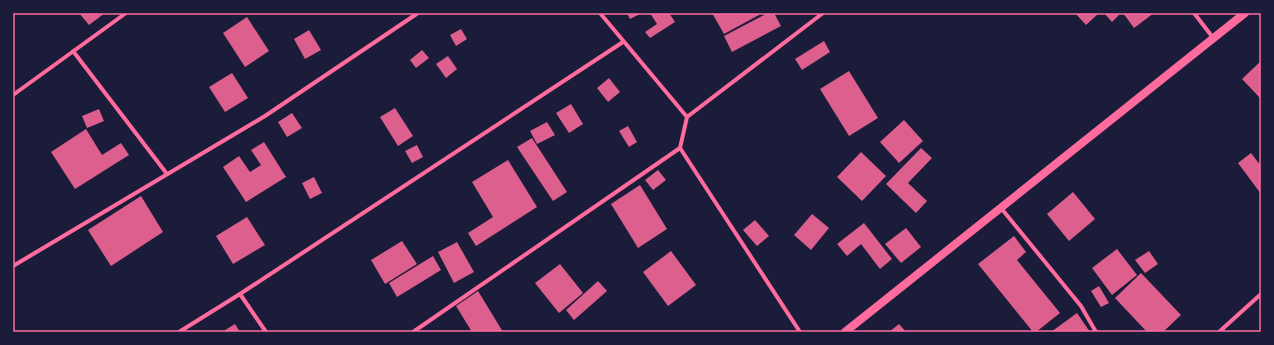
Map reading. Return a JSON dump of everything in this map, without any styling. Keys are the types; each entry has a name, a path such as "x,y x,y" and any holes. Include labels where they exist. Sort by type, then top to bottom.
{"main road":[{"path":"845,332 1244,13"}],"street":[{"path":"13,95 126,13"},
{"path":"13,266 265,116 418,13"},
{"path":"600,13 687,117"},
{"path":"413,332 680,148 687,117 823,13"},
{"path":"1194,13 1214,38"},
{"path":"179,332 240,294 623,42"},
{"path":"73,51 167,174"},
{"path":"680,148 800,332"},
{"path":"1001,208 1081,306 1096,332"},
{"path":"240,294 266,332"},
{"path":"1219,332 1261,294"}],"building":[{"path":"79,13 105,13 89,25"},
{"path":"627,13 642,13 630,19"},
{"path":"650,13 669,13 675,22 650,38 645,32 657,24"},
{"path":"712,13 758,13 759,15 724,34"},
{"path":"768,13 774,13 781,26 732,52 724,36"},
{"path":"1075,13 1099,13 1086,25"},
{"path":"1104,13 1117,13 1119,15 1112,22"},
{"path":"1123,13 1154,13 1134,28"},
{"path":"247,17 269,51 245,67 223,33"},
{"path":"461,29 467,39 456,46 450,35"},
{"path":"309,30 321,50 305,59 294,39"},
{"path":"824,41 830,52 802,70 795,59"},
{"path":"422,50 429,58 416,68 410,60"},
{"path":"448,56 457,69 446,78 436,64"},
{"path":"1261,61 1261,99 1242,79"},
{"path":"849,71 878,118 849,136 820,89"},
{"path":"232,73 248,98 225,112 209,87"},
{"path":"609,78 620,92 608,102 597,88"},
{"path":"571,104 583,124 569,133 556,113"},
{"path":"395,108 413,136 398,146 380,117"},
{"path":"99,109 104,121 87,128 82,116"},
{"path":"292,113 302,128 287,137 278,122"},
{"path":"904,120 923,141 899,163 880,142"},
{"path":"547,122 555,135 537,144 530,131"},
{"path":"628,126 637,142 629,147 619,131"},
{"path":"86,129 102,155 121,143 129,155 75,189 51,152"},
{"path":"532,138 567,192 553,201 517,147"},
{"path":"264,142 286,177 246,202 223,167 239,156 250,172 261,165 251,150"},
{"path":"417,145 423,157 412,163 405,151"},
{"path":"921,148 932,158 908,183 927,201 916,213 886,184"},
{"path":"861,152 886,176 862,201 837,177"},
{"path":"1251,153 1261,166 1261,194 1238,163"},
{"path":"508,160 537,207 476,246 468,233 493,217 472,182"},
{"path":"658,170 666,180 653,190 645,180"},
{"path":"314,177 322,193 310,199 302,183"},
{"path":"640,185 667,229 638,248 611,204"},
{"path":"1073,192 1095,219 1069,241 1047,214"},
{"path":"141,196 163,232 111,266 88,230"},
{"path":"812,214 829,228 811,250 794,235"},
{"path":"247,217 265,245 233,264 216,236"},
{"path":"755,220 769,236 757,246 743,230"},
{"path":"864,223 892,259 880,269 861,244 847,256 837,244"},
{"path":"906,228 921,247 901,263 885,244"},
{"path":"1014,236 1026,252 1017,260 1060,313 1036,332 1033,332 978,264"},
{"path":"402,241 417,264 385,284 371,260"},
{"path":"457,242 474,272 454,283 438,252"},
{"path":"1117,249 1137,275 1112,295 1092,268"},
{"path":"671,251 696,285 668,306 643,272"},
{"path":"1149,251 1158,264 1145,273 1135,260"},
{"path":"433,256 441,270 397,297 389,283"},
{"path":"560,264 583,293 559,313 535,283"},
{"path":"1141,273 1181,315 1163,332 1147,332 1115,298"},
{"path":"598,281 607,291 574,320 566,310"},
{"path":"1099,286 1109,303 1101,307 1091,291"},
{"path":"478,291 503,332 472,332 456,306"},
{"path":"1077,313 1090,332 1051,332"},
{"path":"235,324 240,332 222,332"},
{"path":"899,324 906,332 889,332"}]}
